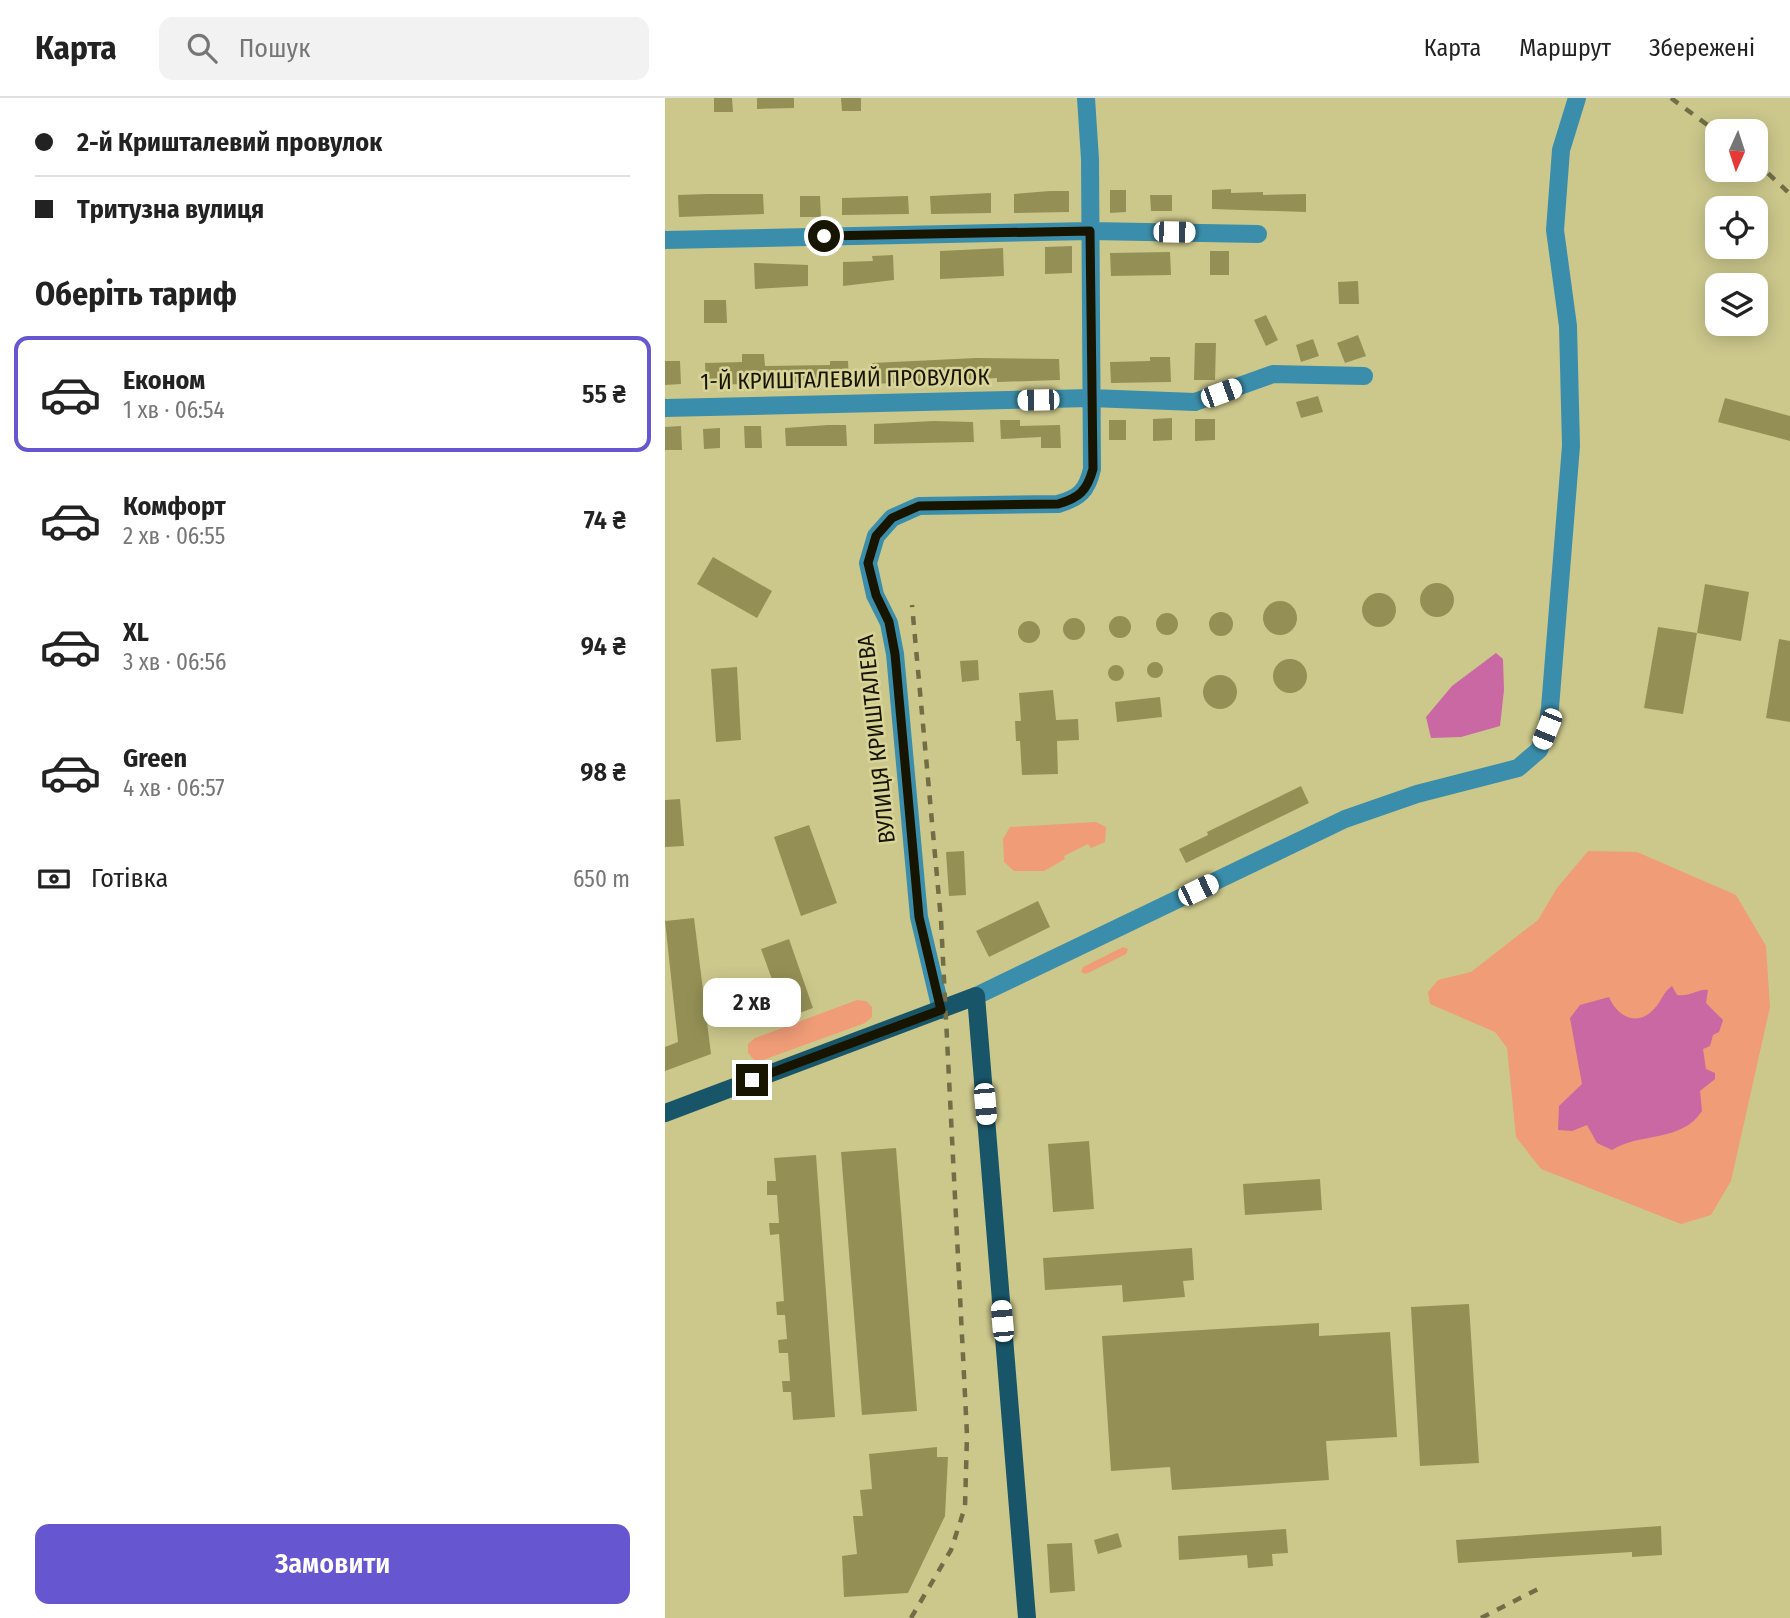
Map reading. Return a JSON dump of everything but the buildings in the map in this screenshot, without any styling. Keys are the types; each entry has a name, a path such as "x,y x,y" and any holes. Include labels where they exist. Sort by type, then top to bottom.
{"main road":[{"path":"665,1113 976,996 1027,1618"}],"street":[{"name":"ВУЛИЦЯ КРИШТАЛЕВА","path":"941,1010 919,917 895,654 889,622 876,595 868,563 876,536 892,518 919,506 1058,504 1077,499 1089,485 1093,469 1090,159 1086,98"},
{"path":"976,996 1345,818 1417,794 1518,768 1539,750 1548,719 1570,446 1568,327 1555,230 1561,150 1577,98"},
{"path":"665,240 1090,231 1258,234"},
{"name":"1-Й КРИШТАЛЕВИЙ ПРОВУЛОК","path":"665,408 1091,398 1195,402 1273,374 1364,376"}],"shaded area":[{"path":"1496,653 1503,659 1504,690 1500,726 1461,737 1431,738 1426,717 1452,686"},
{"path":"1096,822 1106,827 1105,842 1091,848 1088,844 1064,856 1065,859 1044,871 1014,871 1004,862 1003,839 1010,827"},
{"path":"1588,851 1637,852 1736,895 1766,946 1770,1007 1731,1181 1711,1215 1681,1224 1541,1169 1516,1137 1507,1048 1495,1032 1430,1004 1428,992 1438,980 1471,972 1538,920 1557,888"},
{"path":"1123,947 1128,949 1126,954 1086,974 1081,972 1083,967"},
{"path":"1672,986 1677,995 1708,990 1706,1003 1723,1020 1719,1032 1713,1035 1710,1046 1703,1049 1706,1069 1715,1073 1715,1079 1700,1091 1702,1111 1693,1121 1672,1133 1623,1144 1612,1150 1597,1143 1587,1125 1572,1131 1558,1130 1559,1106 1582,1084 1570,1018 1580,1005 1609,997 1623,1014 1641,1018 1654,1009"},
{"path":"857,1000 866,1001 872,1007 872,1017 865,1023 763,1060 754,1060 748,1053 748,1044 755,1038"}],"railway":[{"path":"1671,98 1705,123"},
{"path":"1768,173 1790,194"},
{"path":"911,1618 951,1550 965,1507 967,1435 941,920 912,605"},
{"path":"1481,1618 1540,1588"}],"route":[{"path":"752,1080 941,1010 919,917 895,654 889,622 876,595 868,563 876,536 892,518 919,506 1058,504 1077,499 1089,485 1093,469 1090,231 824,236"}]}
